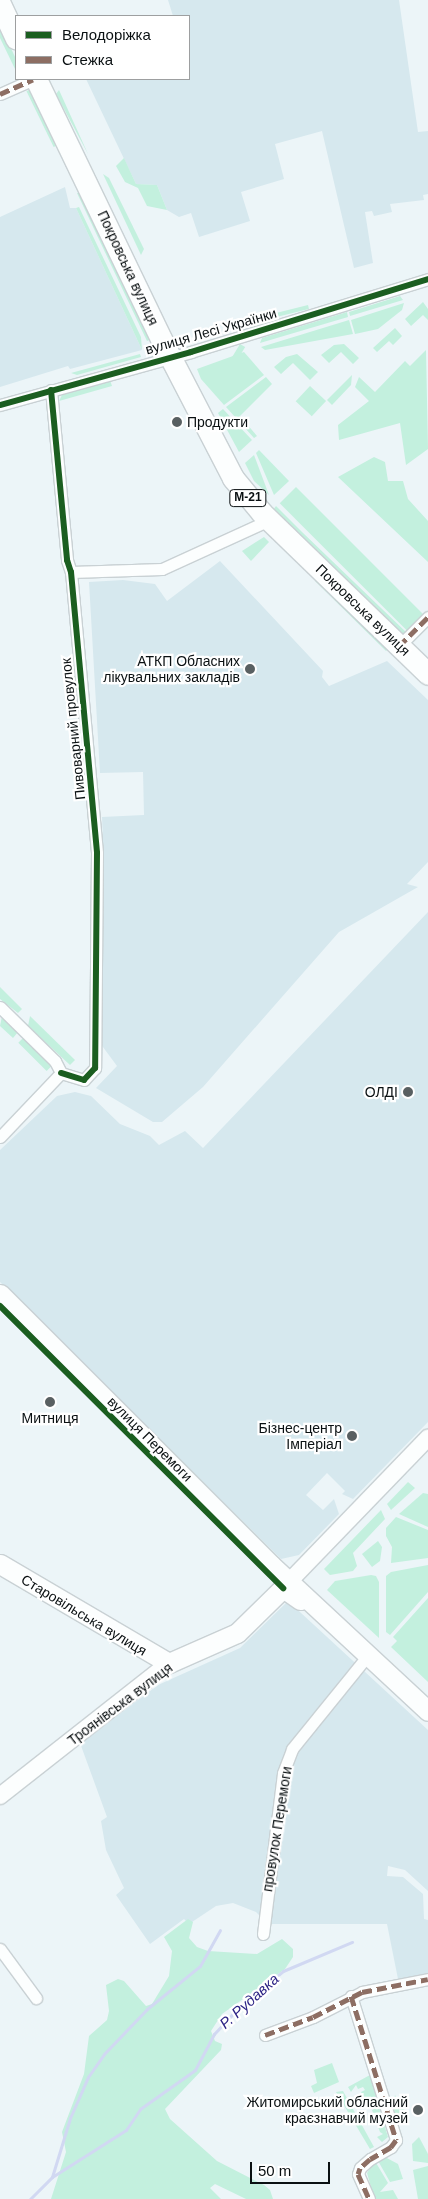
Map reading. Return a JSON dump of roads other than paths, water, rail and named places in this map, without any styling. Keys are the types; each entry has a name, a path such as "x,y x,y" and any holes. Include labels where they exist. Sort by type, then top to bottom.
{"highway":[{"path":"0,4 15,36"},
{"name":"Покровська вулиця","path":"34,80 171,357 234,478 269,520 428,674"}],"main road":[{"name":"вулиця Перемоги","path":"0,1294 299,1599 428,1721"},
{"name":"Старовільська вулиця","path":"0,1564 169,1664"},
{"name":"вулиця Перемоги","path":"286,1585 428,1711"},
{"name":"Троянівська вулиця","path":"169,1664 237,1633 286,1585"}],"street":[{"path":"0,94 32,80"},
{"name":"вулиця Лесі Українки","path":"0,405 171,357 428,280"},
{"name":"Пивоварний провулок","path":"51,390 67,560 72,572 97,853 95,1068 84,1080 61,1073"},
{"path":"72,572 162,569 269,520"},
{"path":"399,646 428,617"},
{"path":"0,1007 55,1061 61,1073 0,1137"},
{"name":"вулиця Перемоги","path":"0,1306 286,1585"},
{"path":"286,1585 428,1438"},
{"name":"провулок Перемоги","path":"264,1934 283,1773 292,1749 364,1660"},
{"name":"Троянівська вулиця","path":"0,1796 169,1664"},
{"path":"0,1949 36,1998"},
{"path":"266,2035 313,2017 351,1996 428,1979"},
{"path":"351,1996 395,2134 391,2147 370,2158 360,2168 358,2174 369,2199"}],"waterway":[{"path":"52,2177 70,2118 88,2077 104,2054 147,2009 200,1966 220,1930"},
{"name":"Р. Рудавка","path":"30,2199 52,2177 126,2130 140,2109 195,2070 214,2034 236,2010 283,1971 352,1942"}],"place":[{"name":"Продукти","path":"177,422"},
{"name":"АТКП Обласних лікувальних закладів","path":"250,669"},
{"name":"ОЛДІ","path":"408,1092"},
{"name":"Митниця","path":"50,1402"},
{"name":"Бізнес-центр Імперіал","path":"352,1436"},
{"name":"Житомирський обласний краєзнавчий музей","path":"418,2110"}]}
